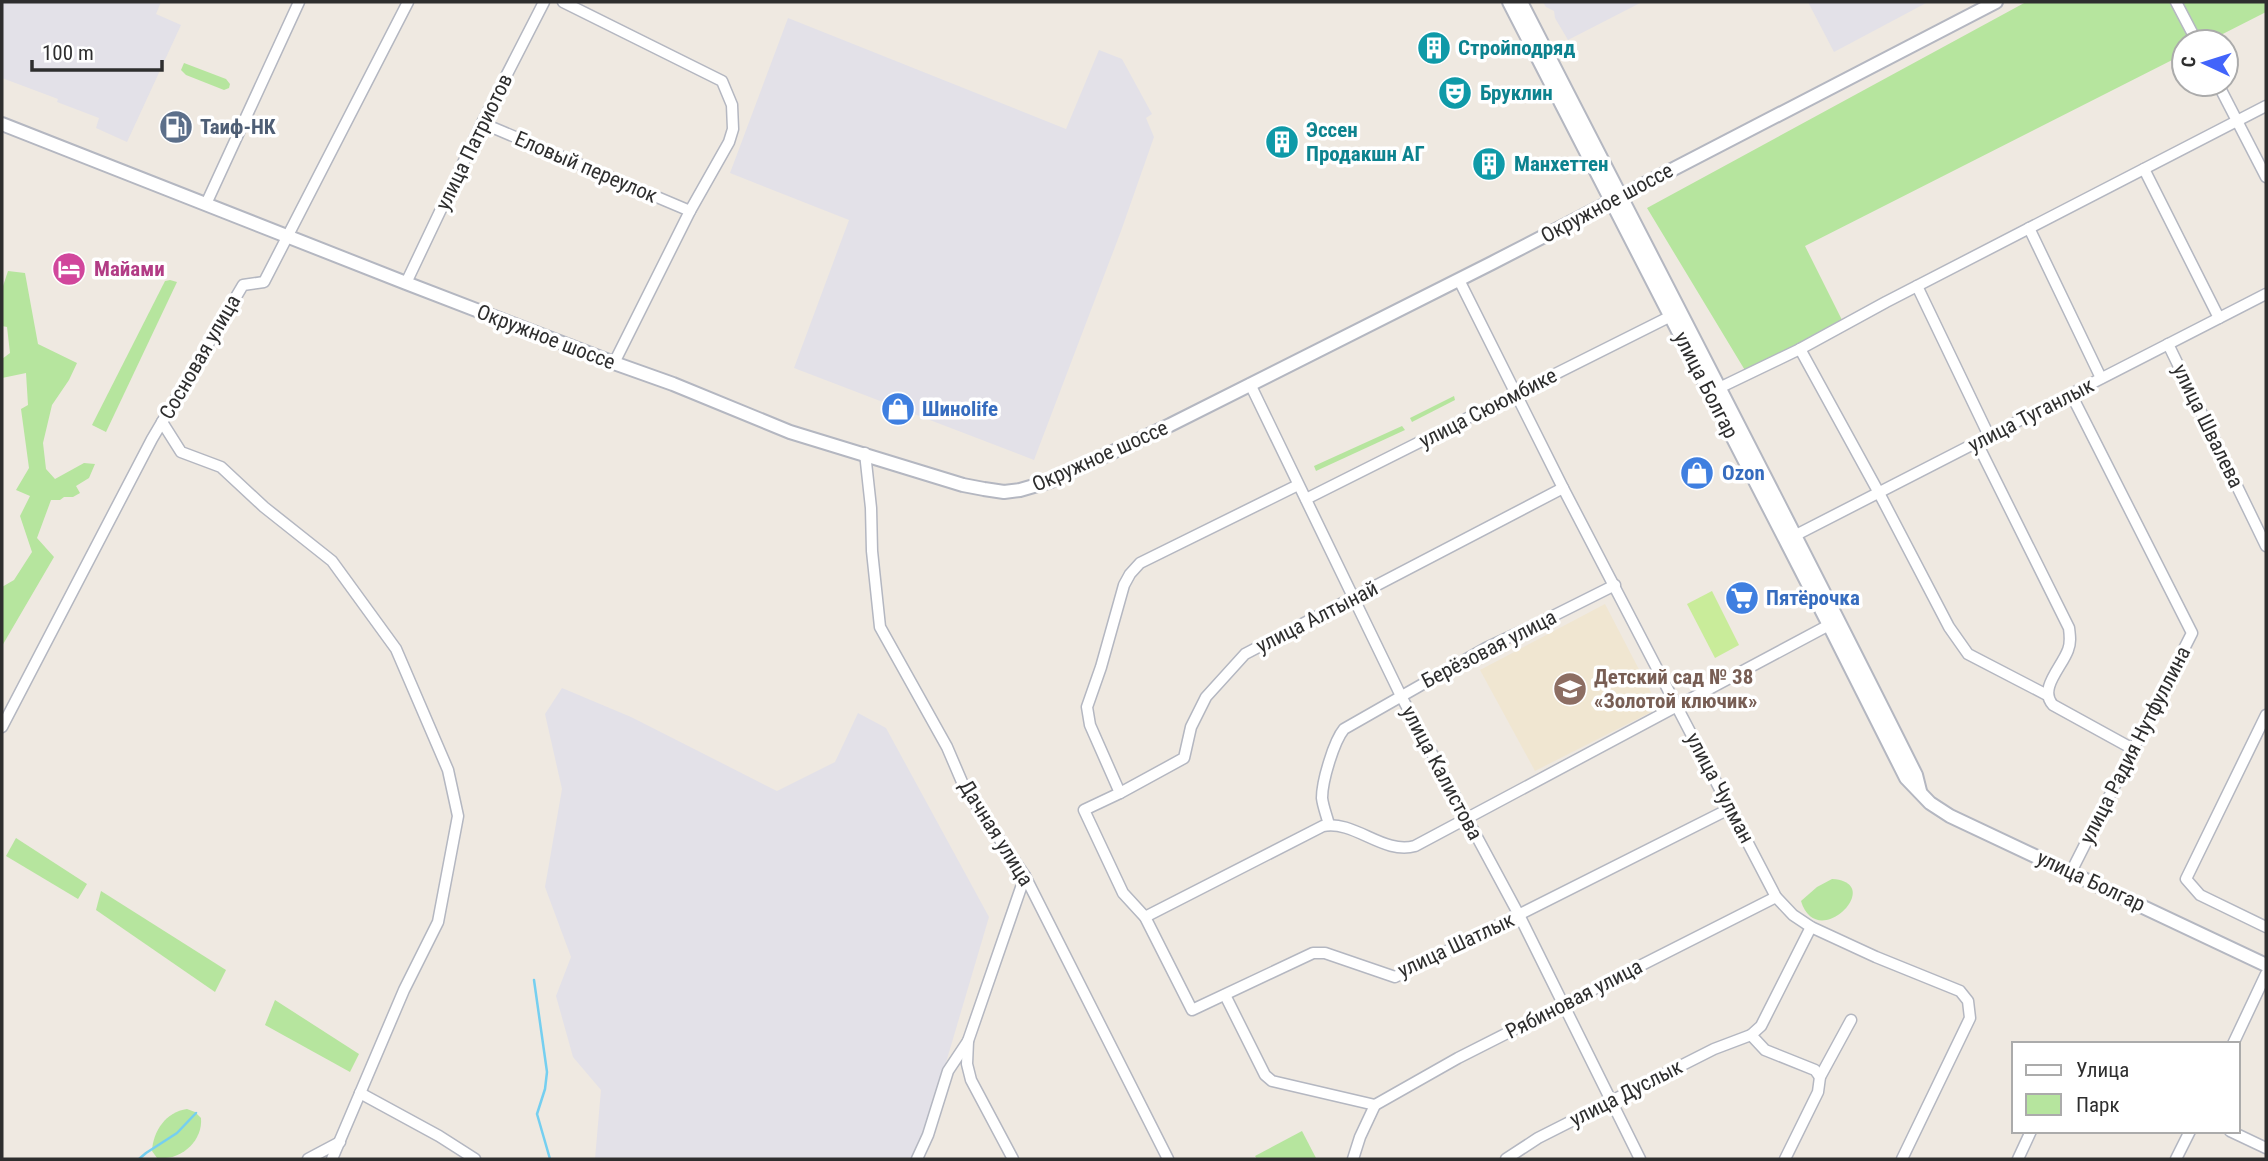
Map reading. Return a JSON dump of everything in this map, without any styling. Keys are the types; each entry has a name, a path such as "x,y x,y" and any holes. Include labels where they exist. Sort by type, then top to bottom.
{"street":[{"path":"206,204 299,2"},
{"name":"Сосновая улица","path":"2,727 162,422 243,285 264,282 408,2"},
{"name":"улица Патриотов","path":"406,283 482,123 544,2"},
{"path":"563,2 722,81 732,105 733,129 729,142 690,211 614,363"},
{"path":"1509,2 1615,198"},
{"path":"1521,2 1615,198"},
{"name":"Окружное шоссе","path":"2,124 406,283 673,384 790,432 962,485 1004,492 1020,491 1076,470 1459,280 1996,2"},
{"path":"2176,2 2190,28"},
{"path":"2225,98 2266,177"},
{"path":"1719,388 1800,349 2266,106"},
{"name":"Еловый переулок","path":"482,123 690,211"},
{"path":"2144,169 2219,318"},
{"name":"улица Болгар","path":"1615,198 1671,316 1906,778 1930,803 1950,816 2266,965"},
{"name":"улица Болгар","path":"1615,198 1796,535 1916,775 1920,791"},
{"path":"2029,228 2101,379"},
{"name":"улица Чулман","path":"1459,280 1563,488 1776,897 1793,915 1811,928 1959,991 1968,1002 1970,1018 1902,1159"},
{"path":"1917,286 1989,436"},
{"name":"улица Туганлык","path":"1796,535 2266,294"},
{"name":"улица Сююмбике","path":"1306,499 1671,316"},
{"name":"улица Швалева","path":"2168,344 2266,546"},
{"path":"1800,349 1949,627 1968,654 2047,695 2053,705 2133,749"},
{"name":"улица Калистова","path":"1250,384 1401,696 1519,915 1640,1159"},
{"name":"улица Радия Нутфуллина","path":"2071,394 2192,633 2071,872"},
{"path":"162,422 181,452 221,467 264,507 332,561 396,649 448,770 458,816 438,922 404,990 332,1159"},
{"path":"1976,443 2069,628 2068,652 2047,695"},
{"name":"Дачная улица","path":"865,453 880,626 947,747 965,789 1025,876 1168,1159"},
{"path":"1120,793 1090,725 1087,707 1124,585 1130,574 1140,563 1298,485"},
{"name":"улица Алтынай","path":"1145,917 1123,893 1084,810 1184,758 1191,727 1206,696 1245,654 1563,488"},
{"name":"Берёзовая улица","path":"1329,825 1323,804 1323,789 1340,734 1348,726 1486,648 1615,584"},
{"path":"1145,917 1329,825 1402,849 1415,846 1829,625"},
{"path":"2266,715 2186,879 2200,895 2266,927"},
{"name":"улица Шатлык","path":"1145,917 1192,1010 1301,958 1319,953 1395,977 1731,808"},
{"path":"917,1159 928,1135 948,1071 968,1041 1025,876"},
{"name":"Рябиновая улица","path":"1375,1105 1458,1058 1776,897"},
{"path":"1811,928 1761,1026 1751,1035 1765,1050 1815,1070 1820,1077"},
{"path":"2234,1042 2266,974"},
{"path":"1225,995 1265,1075 1272,1081 1375,1105 1353,1159"},
{"path":"1785,1159 1818,1092 1820,1077 1851,1020"},
{"name":"улица Дуслык","path":"1506,1159 1538,1138 1612,1100 1714,1049 1751,1035"},
{"path":"968,1041 967,1064 971,1080 1013,1159"},
{"path":"360,1093 475,1159"},
{"path":"2018,1159 2030,1133"},
{"path":"2176,1159 2189,1133"},
{"path":"2234,1133 2266,1148"},
{"path":"308,1159 340,1142"}],"shaded area":[{"path":"2,2 161,2 156,14 181,25 127,142 96,128 99,118 2,78"},
{"path":"1543,2 1642,2 1568,40 1555,18 1554,11"},
{"path":"1808,2 1928,2 1834,52"},
{"path":"788,18 1066,129 1099,50 1122,59 1152,114 1146,118 1154,137 1034,460 794,368 849,220 730,173"},
{"name":"Детский сад № 38 «Золотой ключик»","path":"1605,604 1659,708 1535,771 1480,670"},
{"path":"562,688 631,717 777,791 835,762 858,713 886,728 989,917 924,1137 913,1159 595,1159 601,1090 573,1057 556,996 571,957 545,887 562,789 545,714"}],"green space":[{"path":"2026,2 2266,2 2266,12 2235,28 2170,28 2170,61 1805,246 1843,322 1746,372 1647,208"},
{"path":"184,63 226,79 230,84 229,88 224,90 186,75 181,70"},
{"path":"8,271 25,273 38,344 77,363 52,405 43,443 46,469 55,479 84,463 95,464 89,478 76,486 80,493 73,497 51,500 37,538 54,557 2,646 2,587 14,580 32,552 20,516 30,496 16,490 29,468 21,409 28,405 26,373 2,378 2,359 10,353 7,327 2,326 2,289"},
{"path":"165,281 177,282 106,432 92,425"},
{"path":"1454,396 1455,400 1412,422 1410,418"},
{"path":"1402,426 1405,430 1316,471 1314,466"},
{"path":"1712,591 1739,645 1715,658 1687,604"},
{"path":"16,838 87,884 78,899 6,856"},
{"path":"1832,879 1847,883 1853,891 1851,901 1843,911 1832,918 1820,920 1809,915 1801,901 1817,887"},
{"path":"101,891 226,970 215,992 96,910"},
{"path":"275,1000 359,1054 350,1072 265,1025"},
{"path":"187,1109 201,1118 201,1126 194,1142 182,1153 157,1158 152,1151 158,1130 167,1118"},
{"path":"1302,1131 1316,1158 1257,1159 1255,1156"}],"waterway":[{"path":"534,980 547,1072 537,1114 550,1159"},
{"path":"139,1159 177,1133 196,1113"}],"place":[{"name":"Стройподряд","path":"1434,48"},
{"name":"Бруклин","path":"1455,93"},
{"name":"Таиф-НК","path":"176,127"},
{"name":"Эссен Продакшн АГ","path":"1282,142"},
{"name":"Манхеттен","path":"1489,164"},
{"name":"Майами","path":"69,269"},
{"name":"Шиноlife","path":"898,409"},
{"name":"Ozon","path":"1697,473"},
{"name":"Пятёрочка","path":"1742,598"},
{"name":"Детский сад № 38 «Золотой ключик»","path":"1570,689"}]}
